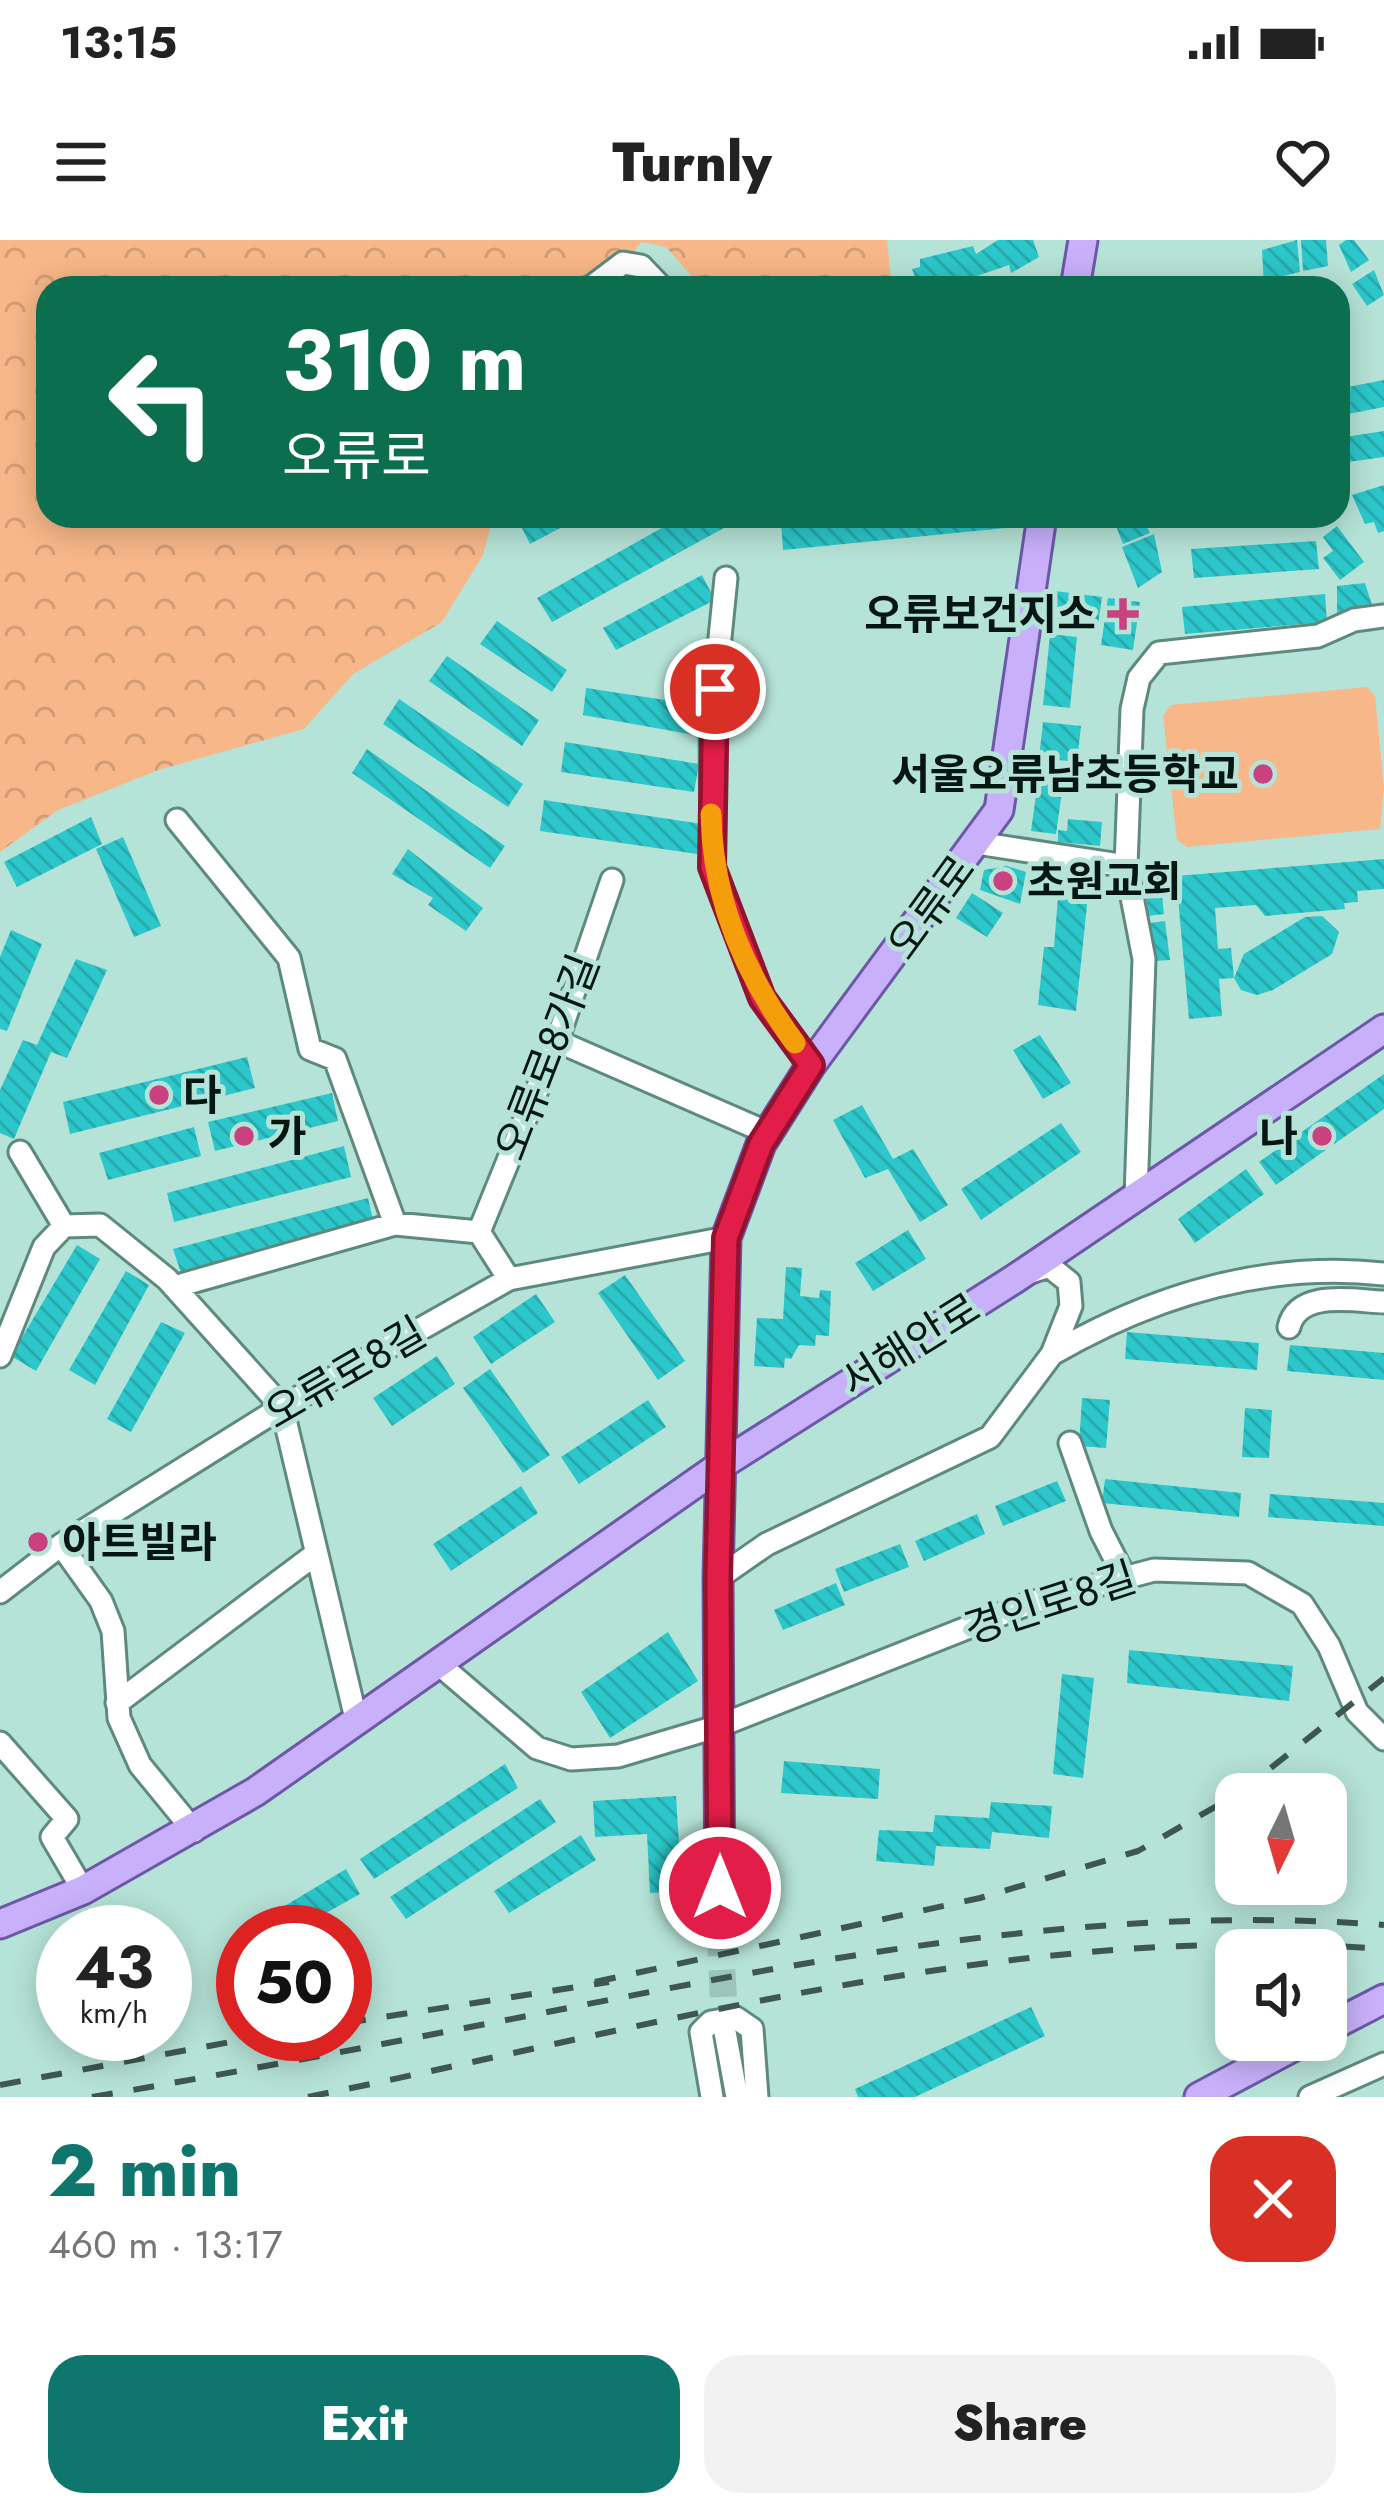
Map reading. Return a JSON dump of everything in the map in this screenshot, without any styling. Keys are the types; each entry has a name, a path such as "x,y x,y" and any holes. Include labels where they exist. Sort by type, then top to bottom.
{"main road":[{"path":"1077,276 1083,240"},
{"name":"오류로","path":"720,1929 718,1578 726,1238 768,1133 811,1065 999,810 1040,528"},
{"name":"서해안로","path":"0,1924 83,1890 194,1831 441,1666 724,1462 1016,1278 1384,1029"},
{"path":"1347,2021 1381,2007"},
{"path":"1198,2097 1266,2061"}],"street":[{"path":"605,276 622,262 641,266 651,276"},
{"path":"726,578 711,727 712,867 762,998 811,1065"},
{"path":"1136,1197 1144,959 1126,866 1132,709 1139,678 1159,653 1318,636 1354,620 1384,616"},
{"path":"177,820 289,958 310,1049 335,1059 394,1224"},
{"path":"977,843 1126,866"},
{"name":"오류로8가길","path":"479,1232 557,1041 612,880"},
{"path":"557,1041 768,1133"},
{"path":"20,1152 64,1226"},
{"path":"174,1287 394,1224 479,1232 509,1279"},
{"path":"0,1356 44,1247 64,1226 100,1225 174,1287 282,1408 313,1556 358,1723"},
{"name":"오류로8길","path":"0,1592 61,1545 282,1408 509,1279 726,1238"},
{"path":"718,1578 767,1544 990,1437 1052,1354 1071,1306 1069,1282 1049,1266 1016,1278"},
{"path":"1052,1354 1140,1310 1244,1277 1342,1269 1384,1274"},
{"path":"1289,1327 1292,1316 1307,1303 1384,1302"},
{"path":"1070,1443 1085,1492 1125,1578"},
{"path":"61,1545 100,1601 112,1631 117,1702 140,1766 194,1831"},
{"path":"117,1702 313,1556"},
{"name":"경인로8길","path":"719,1726 1030,1603 1154,1570 1248,1573 1302,1604 1329,1646 1357,1712 1384,1739"},
{"path":"441,1666 538,1748 572,1759 618,1756 719,1726"},
{"path":"0,1744 67,1819 52,1837 83,1890"},
{"path":"712,2097 701,2032 711,2022 736,2018 752,2029 757,2097"},
{"path":"725,2032 737,2097"},
{"path":"1310,2097 1384,2064"}],"green space":[{"path":"0,240 887,240 891,276 691,276 666,247 641,242 631,256 619,253 594,276 36,276 36,528 490,528 483,555 442,622 353,674 304,729 158,770 58,810 0,852"},
{"path":"1367,687 1375,696 1384,788 1380,829 1187,847 1177,840 1163,716 1171,705"}],"building":[{"path":"998,240 1033,240 1039,257 1011,273 1009,265 977,276 915,276 912,269 920,267 920,259 973,246 976,254"},
{"path":"1297,240 1300,272 1263,276 1262,250"},
{"path":"1301,240 1326,240 1328,266 1303,271"},
{"path":"1354,240 1369,260 1351,272 1339,245"},
{"path":"1374,270 1384,295 1367,306 1352,284"},
{"path":"1384,380 1384,407 1350,414 1350,387"},
{"path":"1384,431 1384,457 1350,462 1350,436"},
{"path":"1384,485 1384,531 1378,533 1374,522 1365,524 1352,495"},
{"path":"522,528 560,528 530,544"},
{"path":"662,528 724,528 552,622 537,598"},
{"path":"781,528 1006,528 783,550"},
{"path":"1117,528 1147,528 1150,533 1123,544"},
{"path":"1338,528 1364,562 1340,580 1323,558 1333,551 1323,537"},
{"path":"1154,534 1162,572 1138,588 1122,547"},
{"path":"1316,541 1319,569 1194,578 1191,549"},
{"path":"702,575 715,600 616,650 603,628"},
{"path":"1365,583 1374,611 1337,615 1337,586"},
{"path":"1055,591 1102,597 1097,632 1050,625"},
{"path":"1325,594 1327,622 1185,634 1182,607"},
{"path":"1108,598 1140,602 1133,650 1101,645"},
{"path":"497,621 567,670 552,692 480,644"},
{"path":"1050,634 1077,637 1070,708 1043,705"},
{"path":"447,656 539,720 522,746 429,681"},
{"path":"586,688 705,706 700,736 583,715"},
{"path":"399,699 523,784 508,807 383,724"},
{"path":"1043,722 1081,726 1077,762 1039,758"},
{"path":"565,742 699,764 694,792 561,772"},
{"path":"367,749 505,846 490,868 352,773"},
{"path":"1039,773 1064,777 1056,834 1031,831"},
{"path":"544,800 702,824 697,854 540,831"},
{"path":"91,817 102,844 17,887 4,862"},
{"path":"1068,819 1102,822 1100,846 1058,842 1058,830 1067,831"},
{"path":"123,837 161,926 134,937 96,849"},
{"path":"408,849 483,908 466,931 428,905 433,898 392,874"},
{"path":"1384,859 1384,889 1357,891 1358,902 1344,903 1345,909 1265,916 1256,905 1215,908 1218,949 1231,948 1234,978 1219,979 1222,1016 1189,1019 1176,876"},
{"name":"초원교회","path":"1007,866 1026,872 1020,904 980,890 984,870"},
{"path":"1159,870 1164,914 1148,916 1144,871"},
{"path":"1059,884 1089,886 1076,1011 1038,1005 1044,947 1054,947"},
{"path":"972,893 1003,913 987,937 956,918"},
{"path":"1322,916 1339,932 1332,954 1273,990 1257,995 1241,990 1234,978 1244,954 1305,917"},
{"path":"1165,921 1170,960 1155,961 1150,923"},
{"path":"11,930 42,944 7,1031 0,1029 0,957"},
{"path":"76,959 107,970 67,1058 51,1052 14,1139 0,1133 0,1090 23,1040 37,1045"},
{"path":"1040,1035 1071,1083 1043,1099 1013,1050"},
{"name":"다","path":"247,1057 255,1088 70,1134 63,1102"},
{"name":"나","path":"1384,1074 1384,1109 1276,1185 1259,1162"},
{"name":"가","path":"332,1093 338,1121 215,1151 208,1122"},
{"path":"862,1105 893,1159 913,1149 948,1205 920,1222 888,1169 865,1178 833,1120"},
{"path":"1061,1123 1081,1152 981,1220 961,1189"},
{"path":"194,1127 201,1156 108,1180 99,1153"},
{"path":"344,1146 351,1177 174,1222 167,1193"},
{"path":"1246,1169 1264,1194 1195,1243 1178,1219"},
{"path":"368,1198 374,1224 182,1276 173,1249"},
{"path":"908,1230 926,1259 873,1291 855,1263"},
{"path":"77,1245 100,1259 36,1371 11,1356"},
{"path":"786,1267 802,1268 800,1296 819,1298 820,1290 831,1291 829,1336 816,1335 815,1346 799,1345 791,1359 785,1358 784,1368 754,1366 757,1318 783,1319"},
{"path":"126,1271 149,1285 95,1385 69,1370"},
{"path":"625,1275 685,1361 658,1380 598,1293"},
{"path":"536,1294 555,1322 491,1364 473,1337"},
{"path":"161,1322 185,1333 131,1432 107,1419"},
{"path":"1127,1332 1259,1343 1257,1370 1125,1359"},
{"path":"1290,1345 1384,1353 1384,1380 1287,1371"},
{"path":"437,1356 455,1384 392,1426 373,1398"},
{"path":"490,1369 550,1455 523,1473 463,1388"},
{"path":"1082,1398 1110,1400 1106,1448 1079,1446"},
{"path":"648,1400 666,1427 579,1484 561,1457"},
{"path":"1245,1408 1272,1410 1269,1458 1242,1457"},
{"path":"1105,1479 1241,1493 1239,1517 1102,1503"},
{"path":"1057,1481 1066,1501 1003,1526 995,1506"},
{"path":"521,1486 538,1513 451,1571 433,1544"},
{"path":"1270,1494 1384,1503 1384,1526 1268,1517"},
{"path":"977,1514 985,1534 924,1561 915,1541"},
{"path":"900,1544 909,1567 844,1592 835,1569"},
{"path":"836,1583 845,1605 783,1630 774,1610"},
{"path":"668,1632 698,1681 610,1738 581,1692"},
{"path":"1129,1650 1293,1666 1289,1701 1127,1683"},
{"path":"1062,1674 1094,1678 1083,1778 1053,1774"},
{"path":"784,1761 880,1769 878,1799 781,1793"},
{"path":"505,1764 518,1788 374,1879 360,1859"},
{"path":"676,1796 682,1891 650,1893 647,1834 595,1837 593,1801"},
{"path":"540,1799 556,1822 406,1919 390,1897"},
{"path":"991,1802 1052,1806 1049,1838 992,1832 990,1849 936,1846 934,1866 876,1861 879,1830 933,1832 935,1815 989,1818"},
{"path":"581,1835 596,1860 509,1913 494,1891"},
{"path":"346,1869 360,1894 340,1905 286,1905"},
{"path":"1031,2007 1045,2036 915,2097 858,2097 855,2089"}],"tunnel":[{"path":"720,1929 725,2032"}],"railway":[{"path":"1264,1773 1384,1678"},
{"path":"595,1982 980,1898 1138,1851 1215,1807"},
{"path":"92,2097 881,1951 1081,1927 1182,1921 1384,1925"},
{"path":"308,2097 708,2011 976,1965 1111,1950 1247,1944 1384,1949"},
{"path":"372,2019 609,1982"},
{"path":"0,2085 216,2045"}],"slow traffic":[{"path":"711,814 712,867 733,931 762,998 795,1043"}],"place":[{"name":"오류보건지소","path":"1123,614"},
{"name":"서울오류남초등학교","path":"1263,774"},
{"name":"초원교회","path":"1003,881"},
{"name":"다","path":"159,1095"},
{"name":"가","path":"244,1136"},
{"name":"나","path":"1322,1136"},
{"name":"아트빌라","path":"38,1542"}],"route":[{"path":"715,689 712,867 762,998 811,1065 761,1144 726,1238 718,1578 720,1888"}]}
